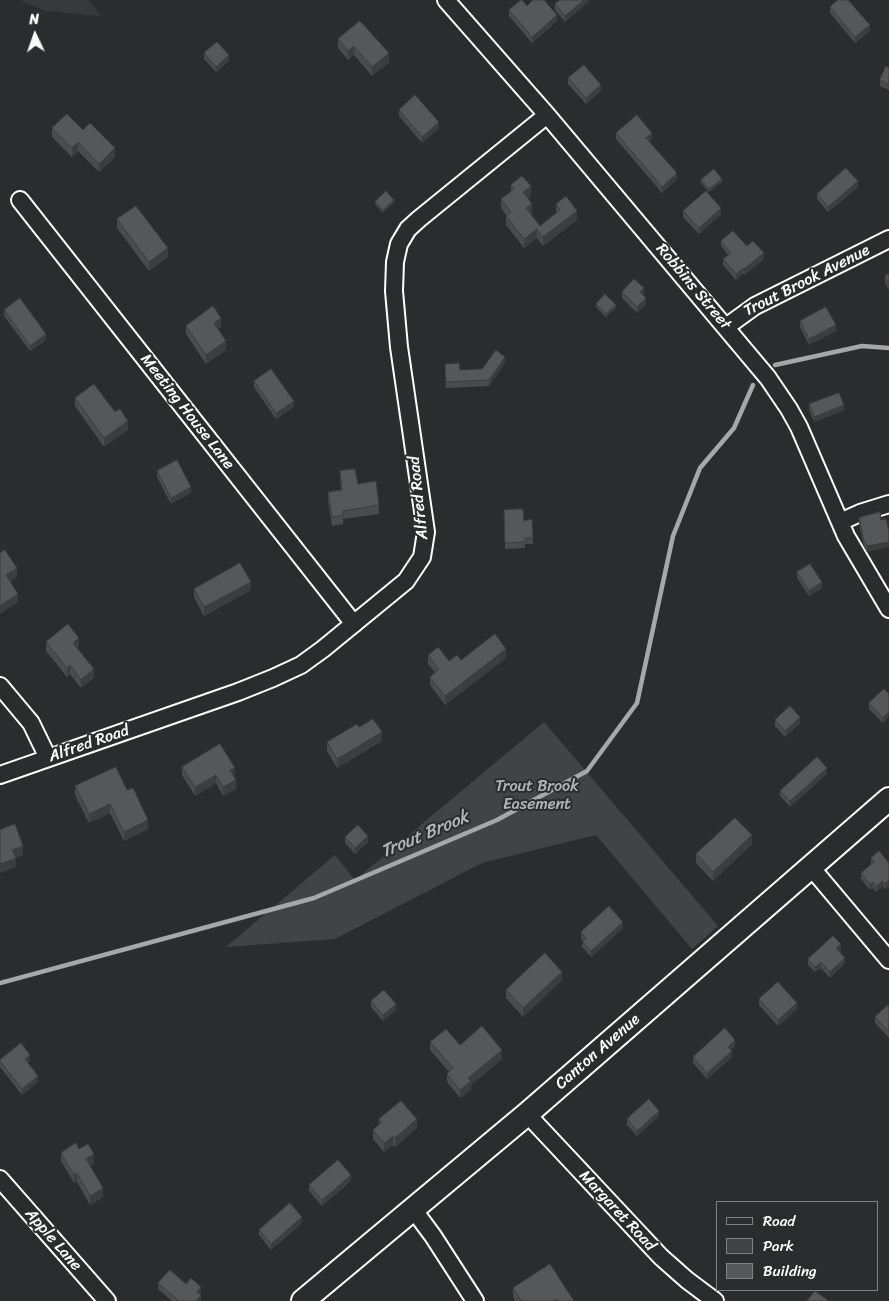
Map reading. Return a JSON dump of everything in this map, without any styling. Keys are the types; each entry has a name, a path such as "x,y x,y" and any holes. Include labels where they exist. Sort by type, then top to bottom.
{"main road":[{"name":"Canton Avenue","path":"303,1301 527,1114 889,799"}],"street":[{"name":"Robbins Street","path":"446,0 547,115 757,364 789,409 807,443 840,522 865,569 889,608"},
{"name":"Alfred Road","path":"0,775 238,692 301,665 406,581 418,565 425,549 425,523 395,310 394,267 399,244 408,229 418,219 547,115"},
{"name":"Meeting House Lane","path":"20,200 354,624"},
{"name":"Trout Brook Avenue","path":"726,327 755,306 889,239"},
{"path":"840,522 889,504"},
{"path":"0,686 30,723 48,758"},
{"path":"810,866 889,960"},
{"name":"Margaret Road","path":"527,1114 661,1257 715,1301"},
{"name":"Apple Lane","path":"0,1179 106,1301"},
{"path":"413,1209 430,1231 475,1301"}],"shaded area":[{"path":"20,0 89,0 101,16 45,11"}],"green space":[{"name":"Trout Brook Easement","path":"544,722 718,926 692,949 596,835 482,863 335,939 226,947 335,855 355,880"}],"building":[{"path":"521,0 527,6 533,0 544,0 557,15 532,37 509,10"},
{"path":"560,0 584,0 565,16 555,4"},
{"path":"838,0 848,0 870,25 855,37 830,7"},
{"path":"360,21 389,53 372,67 354,46 348,51 338,39"},
{"path":"217,42 229,55 216,67 204,53"},
{"path":"584,65 601,85 586,98 568,78"},
{"path":"886,66 889,68 889,85 880,80"},
{"path":"415,95 439,122 422,137 399,110"},
{"path":"67,114 83,130 90,123 115,148 99,164 78,142 72,148 52,128"},
{"path":"637,115 652,133 646,138 677,173 662,187 616,133"},
{"path":"846,168 858,181 828,207 817,194"},
{"path":"714,169 722,179 709,189 701,180"},
{"path":"522,176 531,186 523,192 532,204 526,208 540,226 560,210 556,204 566,196 577,211 543,237 537,229 524,239 506,216 511,212 501,199 514,189 511,185"},
{"path":"386,191 394,200 383,210 375,202"},
{"path":"706,191 721,208 699,228 683,211"},
{"path":"136,206 168,248 149,262 117,219"},
{"path":"733,231 747,246 753,241 764,253 736,274 723,259 731,253 721,241"},
{"path":"889,274 889,284 885,276"},
{"path":"634,279 644,288 640,292 646,298 637,307 622,292"},
{"path":"605,294 616,305 606,314 596,304"},
{"path":"20,298 46,334 30,346 4,310"},
{"path":"213,306 221,318 214,323 226,341 206,355 186,326"},
{"path":"826,307 836,325 809,339 800,321"},
{"path":"496,350 505,357 489,380 446,382 445,364 459,363 460,370 482,369"},
{"path":"271,369 294,401 276,413 254,381"},
{"path":"94,384 115,412 120,409 128,421 104,438 75,398"},
{"path":"839,393 844,405 814,417 809,404"},
{"path":"177,460 191,487 171,498 157,471"},
{"path":"355,469 358,484 376,481 379,505 343,511 343,515 332,517 328,492 342,490 340,471"},
{"path":"523,509 524,521 532,519 533,538 525,538 525,542 505,543 504,510"},
{"path":"880,512 881,520 886,519 889,542 867,546 864,541 859,518"},
{"path":"5,550 17,568 6,575 18,594 0,606 0,553"},
{"path":"240,563 251,582 204,607 194,589"},
{"path":"810,564 822,582 809,591 797,572"},
{"path":"68,624 79,638 73,643 94,669 81,680 70,665 67,668 46,642"},
{"path":"495,634 506,649 445,696 430,677 439,669 428,655 438,647 449,661 457,655 461,660"},
{"path":"884,689 889,694 889,712 883,718 869,703"},
{"path":"790,706 800,717 785,731 775,720"},
{"path":"373,719 382,732 337,759 327,742 357,724 359,727"},
{"path":"220,744 235,768 230,770 236,780 223,787 216,775 195,787 182,767"},
{"path":"817,757 827,768 790,801 780,791"},
{"path":"116,767 127,790 133,788 148,820 124,832 110,804 89,814 75,786"},
{"path":"735,818 752,835 713,872 696,854"},
{"path":"15,824 23,846 12,850 16,858 0,864 0,830"},
{"path":"358,825 368,836 355,848 345,837"},
{"path":"879,851 889,863 889,880 885,884 883,881 876,886 873,882 870,884 861,873 874,862 871,858"},
{"path":"609,906 623,922 591,951 582,941 586,938 581,932"},
{"path":"833,936 841,944 836,948 845,958 830,972 821,962 815,967 808,959"},
{"path":"545,953 562,972 523,1008 506,990"},
{"path":"778,982 797,1003 778,1020 759,999"},
{"path":"384,990 396,1004 383,1015 371,1001"},
{"path":"888,1005 889,1007 889,1032 875,1017"},
{"path":"482,1026 502,1050 468,1078 471,1081 460,1090 447,1074 453,1068 430,1042 446,1029 460,1045"},
{"path":"725,1028 735,1040 728,1047 732,1051 707,1073 693,1057"},
{"path":"21,1043 30,1055 25,1059 38,1076 22,1089 0,1061"},
{"path":"649,1099 659,1111 637,1131 627,1119"},
{"path":"401,1101 417,1119 395,1138 393,1136 384,1143 373,1130 382,1122 379,1119"},
{"path":"76,1143 79,1149 88,1144 94,1154 86,1159 103,1188 90,1196 77,1173 74,1175 61,1153"},
{"path":"338,1160 351,1175 322,1200 309,1185"},
{"path":"290,1203 302,1217 271,1244 259,1230"},
{"path":"550,1264 574,1301 557,1301 556,1299 553,1301 521,1301 513,1288"},
{"path":"170,1270 186,1284 191,1278 201,1287 197,1292 201,1295 196,1301 179,1301 158,1283"},
{"path":"815,1291 829,1301 807,1301"}],"waterway":[{"name":"Trout Brook","path":"775,365 862,346 889,348"},
{"name":"Trout Brook","path":"0,983 314,898 497,820 587,771 637,703 673,536 700,468 734,428 753,385"}]}
